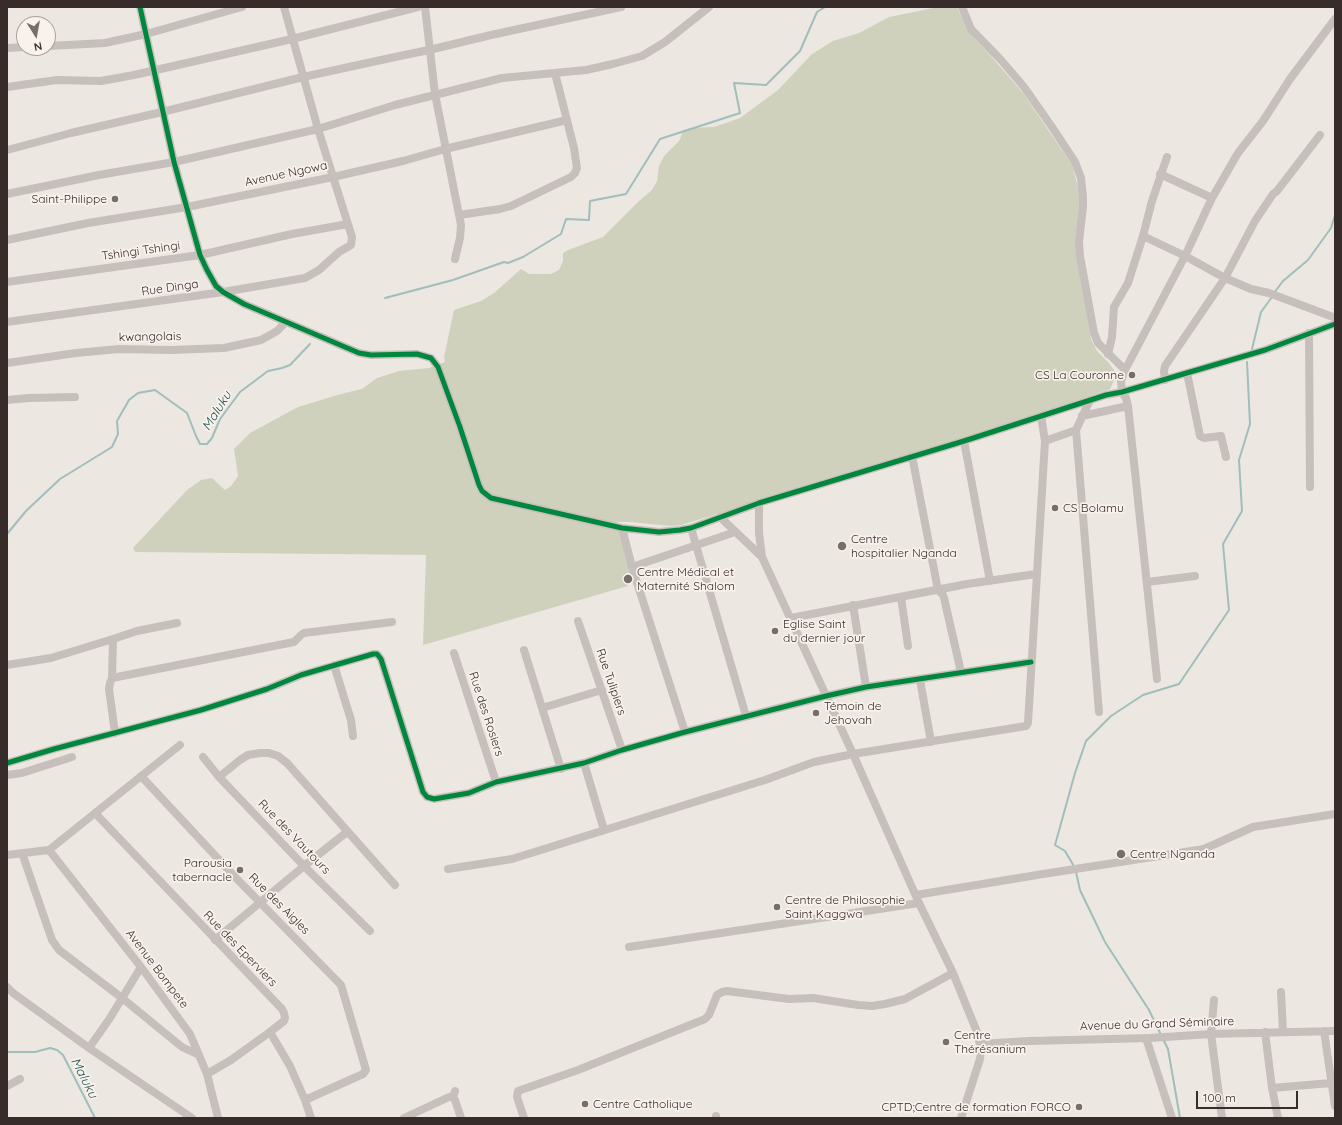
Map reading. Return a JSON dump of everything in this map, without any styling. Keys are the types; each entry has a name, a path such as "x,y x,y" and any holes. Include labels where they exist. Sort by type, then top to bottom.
{"street":[{"path":"140,7 174,162 188,207 200,255 211,277 222,292 244,304 365,354 428,356 438,366 479,485 486,495 500,500 622,528 658,532 691,528 759,504 964,441 1106,395 1165,380 1265,350 1309,333 1334,319"},
{"path":"56,46 101,43 146,34 242,7"},
{"path":"284,7 318,129 348,224"},
{"path":"7,87 57,80 101,81 292,38 418,7"},
{"path":"425,7 435,94 461,226 455,259"},
{"path":"7,150 71,133 304,77 621,7"},
{"path":"7,194 99,175 174,162 318,129 394,105 502,78 586,70 613,64 642,56 665,42 709,7"},
{"path":"962,7 971,29 1001,60 1024,87 1052,127 1076,166 1081,178 1083,196 1083,214 1079,242 1080,256 1096,340 1098,344 1125,370"},
{"path":"1157,679 1128,406 1122,392 1121,381 1125,370 1185,256 1212,198 1238,153 1263,121 1290,79 1335,18"},
{"path":"459,215 511,206 571,177 577,168 576,161 555,73"},
{"name":"Avenue Ngowa","path":"7,240 88,223 188,207 333,177 567,120"},
{"path":"1165,380 1165,366 1225,278 1255,221 1273,194 1277,191 1320,135"},
{"path":"1108,354 1112,337 1114,307 1128,283 1160,174 1167,157"},
{"path":"1160,174 1212,198"},
{"name":"Rue Dinga","path":"7,322 222,292 310,276 339,252 349,247 352,242 352,238 348,224"},
{"name":"Tshingi Tshingi","path":"7,282 200,255 292,234 348,224"},
{"path":"1143,236 1185,256 1225,278 1251,289 1269,293 1334,319"},
{"name":"kwangolais","path":"7,363 76,353 119,349 171,350 224,348 261,340 274,334 286,322"},
{"path":"1309,333 1310,487"},
{"path":"1187,373 1200,436 1204,438 1220,436 1226,457"},
{"path":"7,400 74,397"},
{"path":"1090,400 1076,430 1099,712"},
{"path":"1082,416 1128,406"},
{"path":"448,869 512,859 765,780 809,763 853,754 1026,726 1028,723 1044,441 1041,416"},
{"path":"1044,441 1076,430"},
{"path":"964,441 990,581"},
{"path":"912,456 938,590 944,598 961,672"},
{"path":"759,504 759,533 762,557 853,754 917,899 953,974 977,1032 981,1049 980,1059 961,1118"},
{"path":"720,517 762,557"},
{"path":"622,528 632,567 685,732"},
{"path":"691,528 746,716"},
{"path":"632,567 735,532"},
{"path":"791,618 853,605 1036,574"},
{"path":"1147,582 1195,576"},
{"path":"900,597 908,646"},
{"path":"853,605 866,687"},
{"name":"Rue Tulipiers","path":"578,621 622,750"},
{"path":"112,678 294,642 304,633 392,622"},
{"path":"7,664 51,658 113,640 137,631 177,623"},
{"path":"113,640 112,678 109,689 115,733"},
{"path":"524,650 561,769"},
{"name":"Rue des Rosiers","path":"454,653 496,782"},
{"path":"7,763 192,712 261,691 301,675 373,654 380,656 426,797 434,799 469,792 496,782 584,763 622,750 685,732 826,696 866,687 1031,662"},
{"path":"334,665 350,720 353,736"},
{"path":"920,680 930,742"},
{"path":"542,708 602,690"},
{"path":"7,855 49,850 180,745"},
{"path":"219,777 248,755 260,752 278,756 287,763 395,885"},
{"path":"7,775 22,773 72,757"},
{"name":"Rue des Vautours","path":"202,757 219,777 304,866 370,931"},
{"path":"584,763 604,830"},
{"name":"Rue des Aigles","path":"141,776 341,985 366,1068 365,1072 305,1100"},
{"name":"Rue des Eperviers","path":"95,813 284,1013 284,1021 270,1032"},
{"path":"629,948 917,899 1079,868 1204,849 1253,827 1335,814"},
{"path":"215,940 347,832"},
{"name":"Avenue Bompete","path":"49,850 141,967 190,1034 207,1074 218,1118"},
{"path":"22,853 55,945 59,950 122,998 182,1047 199,1055"},
{"path":"88,1048 110,1018 141,967"},
{"path":"524,1118 516,1097 518,1091 578,1070 705,1019 709,1015 717,995 722,992 727,991 789,999 813,998 872,1006 905,999 953,974"},
{"path":"7,987 88,1048 192,1118"},
{"path":"1281,992 1282,1032"},
{"path":"1214,1000 1211,1034 1222,1118"},
{"path":"1324,1031 1335,1106"},
{"name":"Avenue du Grand Séminaire","path":"980,1044 1264,1032 1335,1031"},
{"path":"207,1074 231,1060 270,1032 290,1066 311,1118"},
{"path":"1264,1032 1278,1118"},
{"path":"1148,1038 1172,1118"},
{"path":"7,1086 20,1079"},
{"path":"1272,1088 1331,1083"},
{"path":"404,1118 454,1094 461,1118"}],"green space":[{"path":"938,7 957,7 967,28 974,38 1023,93 1072,165 1079,191 1079,268 1091,339 1097,351 1117,374 1110,389 1005,426 681,525 670,526 617,522 631,572 625,574 628,586 423,645 426,555 135,552 133,548 187,490 201,480 212,478 225,490 231,486 238,476 234,449 250,433 298,407 362,389 377,378 399,371 429,368 445,362 444,357 454,310 481,301 494,293 521,269 529,274 551,274 559,270 563,261 563,253 603,237 652,190 657,181 659,166 664,156 679,141 683,132 690,128 714,127 740,118 778,90 812,54 833,41 859,33 889,17"}],"waterway":[{"path":"385,298 453,280 504,262 508,263 523,257 561,234 566,219 589,220 590,201 626,194 660,139 740,113 734,83 766,85 800,51 817,12 825,7"},
{"path":"1274,293 1283,281 1308,260 1331,228 1335,215"},
{"path":"1252,349 1261,312 1272,297"},
{"name":"Maluku","path":"7,534 26,511 60,479 112,447 118,434 117,421 129,400 138,393 155,390 187,413 200,444 207,444 212,438 220,419 240,392 268,371 290,365 310,344"},
{"path":"1075,868 1065,851 1055,845 1075,773 1086,741 1111,716 1143,695 1179,684 1229,610 1223,544 1242,511 1239,460 1250,424 1247,362"},
{"path":"1076,872 1080,890 1105,942 1149,1010 1161,1035"},
{"path":"1163,1039 1168,1049 1180,1118"},
{"name":"Maluku","path":"7,1052 35,1052 50,1048 57,1050 63,1055 95,1118"}],"cycle path":[{"path":"140,7 174,162 200,255 216,286 223,292 244,304 359,353 371,355 417,354 431,358 438,367 479,485 482,491 491,498 622,528 659,532 691,528 759,503 964,441 1106,395 1122,392 1265,350 1335,324"},
{"path":"7,763 201,710 267,689 301,675 377,654 381,659 423,792 427,797 434,799 469,793 496,782 584,763 622,750 685,732 826,696 866,687 1031,662"}],"place":[{"name":"Saint-Philippe","path":"115,199"},
{"name":"CS La Couronne","path":"1132,375"},
{"name":"CS Bolamu","path":"1055,508"},
{"name":"Centre hospitalier Nganda","path":"842,546"},
{"name":"Centre Médical et Maternité Shalom","path":"628,579"},
{"name":"Eglise Saint du dernier jour","path":"775,631"},
{"name":"Témoin de Jehovah","path":"816,713"},
{"name":"Centre Nganda","path":"1121,854"},
{"name":"Parousia tabernacle","path":"240,870"},
{"name":"Centre de Philosophie Saint Kaggwa","path":"777,907"},
{"name":"Centre Thérésanium","path":"946,1042"},
{"name":"Centre Catholique","path":"585,1104"},
{"name":"CPTD;Centre de formation FORCO","path":"1079,1107"}]}
